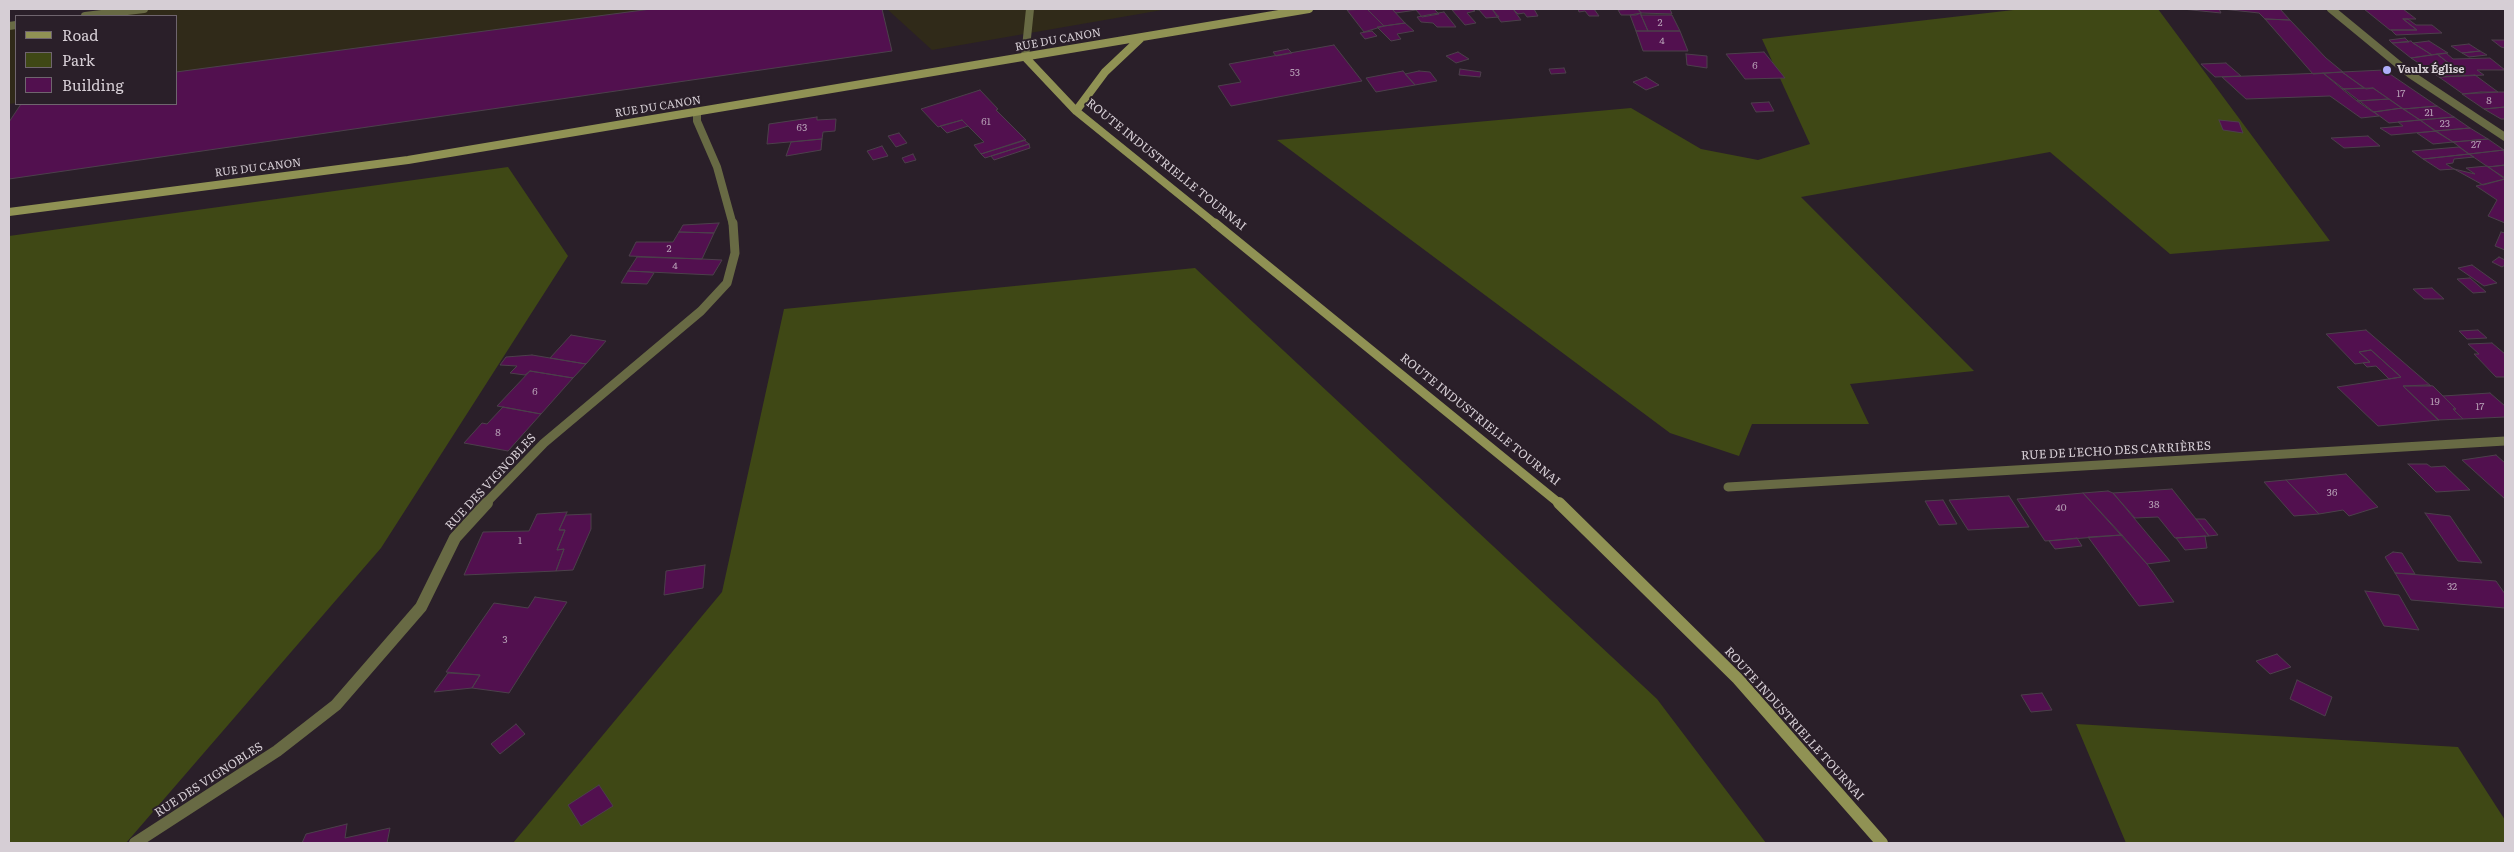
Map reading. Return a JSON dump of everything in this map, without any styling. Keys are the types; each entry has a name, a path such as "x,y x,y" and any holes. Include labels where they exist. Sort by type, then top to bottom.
{"main road":[{"name":"RUE DU CANON","path":"9,212 408,160 1309,9"},
{"path":"1076,111 1105,72 1141,38"},
{"name":"ROUTE INDUSTRIELLE TOURNAI","path":"1025,57 1076,111 1548,492 1738,679 1882,843"}],"street":[{"path":"94,15 144,9"},
{"path":"1025,57 1030,9"},
{"path":"2331,9 2410,74 2505,137"},
{"name":"RUE DES VIGNOBLES","path":"135,843 278,752 336,705 421,606 454,538 498,490 544,443 701,311 727,283 735,253 733,224 717,167 697,121 697,112"},
{"name":"RUE DE L'ECHO DES CARRIÈRES","path":"1728,487 2505,440"}],"shaded area":[{"path":"144,9 760,9 178,83 178,15 93,15"},
{"path":"887,9 1168,9 932,50"},
{"path":"9,23 15,23 15,103 9,104"}],"green space":[{"path":"2022,9 2158,9 2330,241 2170,254 2050,152 1801,197 1974,371 1850,384 1869,424 1752,424 1739,456 1670,433 1277,140 1631,108 1701,149 1758,160 1810,144 1762,39"},
{"path":"508,167 568,256 381,548 126,843 9,843 9,236"},
{"path":"1195,268 1657,699 1766,843 513,843 722,592 784,309"},
{"path":"2076,724 2458,747 2505,820 2505,843 2126,843"}],"building":[{"path":"651,9 882,9 892,51 9,179 9,122 20,105 178,105 178,72"},
{"path":"1367,9 1384,26 1364,32 1347,10"},
{"path":"1367,9 1392,9 1405,23 1384,26"},
{"path":"1392,9 1434,9 1439,14 1422,17 1416,10 1396,13"},
{"path":"1472,9 1475,11 1467,13 1476,23 1465,25 1452,10"},
{"path":"1472,9 1492,9 1499,17 1486,18 1479,10"},
{"path":"1492,9 1513,9 1521,20 1501,22"},
{"path":"1513,9 1534,9 1538,16 1527,17 1524,13 1518,14"},
{"path":"1578,9 1594,9 1599,16 1589,16 1585,11 1579,12"},
{"path":"1638,9 1641,13 1636,15 1621,15 1618,10"},
{"path":"1638,9 1670,9 1672,14 1641,13"},
{"path":"2182,9 2219,9 2221,13"},
{"path":"2222,9 2280,9 2290,20 2265,19 2259,13"},
{"path":"2364,9 2403,9 2416,19 2403,19 2417,30 2390,30"},
{"path":"1444,12 1456,27 1437,27 1433,23 1421,22 1417,17"},
{"path":"1641,13 1648,31 1636,31 1630,15"},
{"path":"1641,15 1672,15 1680,31 1648,31"},
{"path":"2265,19 2290,20 2326,58 2343,72 2313,74"},
{"path":"2403,19 2408,19 2416,25 2432,25 2442,33 2396,35 2391,30 2417,30"},
{"path":"1405,23 1414,31 1397,34 1401,39 1391,41 1377,27"},
{"path":"1372,31 1377,36 1365,39 1360,33"},
{"path":"1636,31 1680,31 1688,51 1643,51"},
{"path":"2405,38 2409,42 2392,43 2389,40"},
{"path":"2492,40 2505,40 2505,48 2501,47"},
{"path":"2411,41 2432,55 2411,58 2392,43"},
{"path":"2429,41 2448,53 2432,55 2413,43"},
{"path":"2469,44 2480,51 2462,53 2451,46"},
{"path":"1334,45 1362,81 1231,106 1218,86 1241,82 1229,64"},
{"path":"1288,49 1292,53 1276,56 1273,52"},
{"path":"2480,51 2487,55 2469,57 2462,53"},
{"path":"1458,52 1469,59 1456,63 1446,56"},
{"path":"1764,52 1785,78 1745,79 1726,54"},
{"path":"2446,53 2453,59 2490,58 2505,70 2477,70 2484,75 2465,76 2437,54"},
{"path":"1686,54 1707,56 1707,68 1687,65"},
{"path":"2437,54 2465,76 2439,77 2411,58"},
{"path":"2226,63 2241,76 2215,77 2201,64"},
{"path":"1564,68 1566,73 1551,74 1549,69"},
{"path":"1460,69 1481,72 1480,77 1459,75"},
{"path":"2384,70 2437,106 2403,109 2373,88 2366,89 2342,72"},
{"path":"1403,71 1415,85 1376,92 1366,78"},
{"path":"1419,71 1430,72 1437,81 1415,85 1405,74"},
{"path":"2342,72 2364,88 2342,89 2323,73"},
{"path":"2323,73 2379,116 2361,118 2330,96 2246,99 2222,77"},
{"path":"2475,75 2498,92 2463,94 2439,77"},
{"path":"1646,77 1659,85 1646,90 1633,82"},
{"path":"2373,88 2389,99 2357,101 2342,89"},
{"path":"980,90 998,109 996,110 1026,140 981,154 974,145 984,142 962,120 938,127 921,109"},
{"path":"2505,92 2505,107 2484,109 2462,94"},
{"path":"2389,99 2402,108 2373,112 2357,101"},
{"path":"1769,102 1774,111 1756,112 1751,103"},
{"path":"2437,106 2454,117 2420,120 2403,109"},
{"path":"2505,107 2505,119 2501,119 2484,109"},
{"path":"2402,108 2420,120 2389,123 2374,112"},
{"path":"817,117 817,120 836,119 835,131 823,132 822,139 767,144 769,124"},
{"path":"2454,117 2470,128 2435,131 2420,120"},
{"path":"962,120 968,126 947,133 940,126"},
{"path":"2219,120 2239,122 2243,133 2223,130"},
{"path":"2420,120 2436,131 2391,135 2380,128 2403,126 2398,122"},
{"path":"2470,128 2488,139 2453,142 2435,131"},
{"path":"2436,131 2453,142 2433,144 2417,133"},
{"path":"899,133 907,143 896,147 888,136"},
{"path":"2368,136 2380,146 2344,148 2331,138"},
{"path":"822,139 821,150 786,156 791,142"},
{"path":"2488,139 2504,150 2469,154 2453,142"},
{"path":"1024,140 1029,144 985,158 981,154"},
{"path":"1029,144 1030,148 994,160 991,156"},
{"path":"882,146 888,156 873,160 867,151"},
{"path":"2459,147 2469,154 2423,159 2412,151"},
{"path":"2504,150 2505,165 2488,167 2469,154"},
{"path":"913,154 916,160 905,163 902,158"},
{"path":"2469,154 2474,157 2454,159 2453,163 2446,164 2454,169 2440,170 2423,159"},
{"path":"2505,165 2505,178 2488,167"},
{"path":"2487,166 2505,179 2483,185 2454,169 2475,174 2466,168"},
{"path":"2505,179 2505,223 2488,216 2497,200 2476,186"},
{"path":"719,223 714,233 679,232 683,225"},
{"path":"679,232 714,233 702,259 629,256 636,242 673,242"},
{"path":"2501,232 2505,233 2505,250 2495,246"},
{"path":"637,257 722,260 713,275 628,271"},
{"path":"2499,257 2505,260 2505,265 2502,267 2492,262"},
{"path":"2472,265 2497,283 2484,286 2458,268"},
{"path":"628,271 654,273 647,284 621,283"},
{"path":"2470,278 2486,292 2473,293 2457,279"},
{"path":"2432,288 2444,299 2424,299 2413,289"},
{"path":"2366,330 2431,386 2403,386 2439,420 2378,426 2337,387 2401,377 2371,350 2359,352 2370,362 2355,364 2326,334"},
{"path":"2478,330 2487,338 2467,339 2459,331"},
{"path":"571,335 606,341 586,364 550,358"},
{"path":"2492,343 2505,354 2505,377 2496,377 2474,354 2479,354 2468,344"},
{"path":"2371,350 2401,377 2389,379 2376,366 2367,367 2363,363 2370,362 2359,352"},
{"path":"532,355 586,364 573,378 530,371 525,375 510,373 517,366 500,365 506,357"},
{"path":"530,371 573,378 541,414 497,406"},
{"path":"2403,386 2433,386 2456,409 2453,409 2463,419 2438,420"},
{"path":"2490,393 2505,406 2505,417 2463,419 2443,396"},
{"path":"503,407 541,414 508,451 464,443 482,423 487,424"},
{"path":"2496,455 2505,463 2505,499 2462,460"},
{"path":"2408,464 2427,464 2431,467 2445,466 2470,490 2436,492"},
{"path":"2346,474 2378,507 2349,516 2343,510 2319,514 2286,480"},
{"path":"2286,480 2319,514 2294,516 2264,482"},
{"path":"2172,489 2209,536 2175,538 2158,517 2135,518 2113,493"},
{"path":"2108,491 2113,493 2170,561 2147,564 2083,493"},
{"path":"2083,493 2122,535 2045,541 2017,499"},
{"path":"2009,496 2029,527 1968,530 1949,500"},
{"path":"1943,500 1957,524 1939,525 1925,501"},
{"path":"567,512 559,530 565,530 557,550 564,549 556,571 464,575 483,532 529,531 537,514"},
{"path":"2425,513 2450,516 2482,563 2458,561"},
{"path":"591,514 591,529 573,570 556,571 564,549 557,550 565,530 559,530 566,515"},
{"path":"2196,519 2205,519 2218,535 2209,536"},
{"path":"2122,535 2147,564 2174,602 2139,606 2088,537"},
{"path":"2205,536 2207,548 2185,550 2176,538"},
{"path":"2077,538 2082,546 2055,549 2049,541"},
{"path":"2393,552 2402,553 2415,574 2395,573 2385,557"},
{"path":"705,565 703,588 664,595 666,571"},
{"path":"2395,573 2496,581 2505,594 2505,608 2411,600"},
{"path":"2365,591 2399,595 2419,630 2384,626"},
{"path":"535,597 567,602 509,693 472,688 480,675 446,672 494,603 528,608"},
{"path":"2277,654 2291,667 2270,674 2256,661"},
{"path":"448,673 480,675 472,688 434,692"},
{"path":"2297,680 2332,697 2325,716 2290,699"},
{"path":"2042,693 2052,710 2031,712 2021,695"},
{"path":"516,724 525,734 500,754 491,744"},
{"path":"599,785 613,806 581,826 568,805"},
{"path":"347,824 345,838 390,828 387,843 302,843 306,834"}],"place":[{"name":"Vaulx Église","path":"2387,70"}]}
